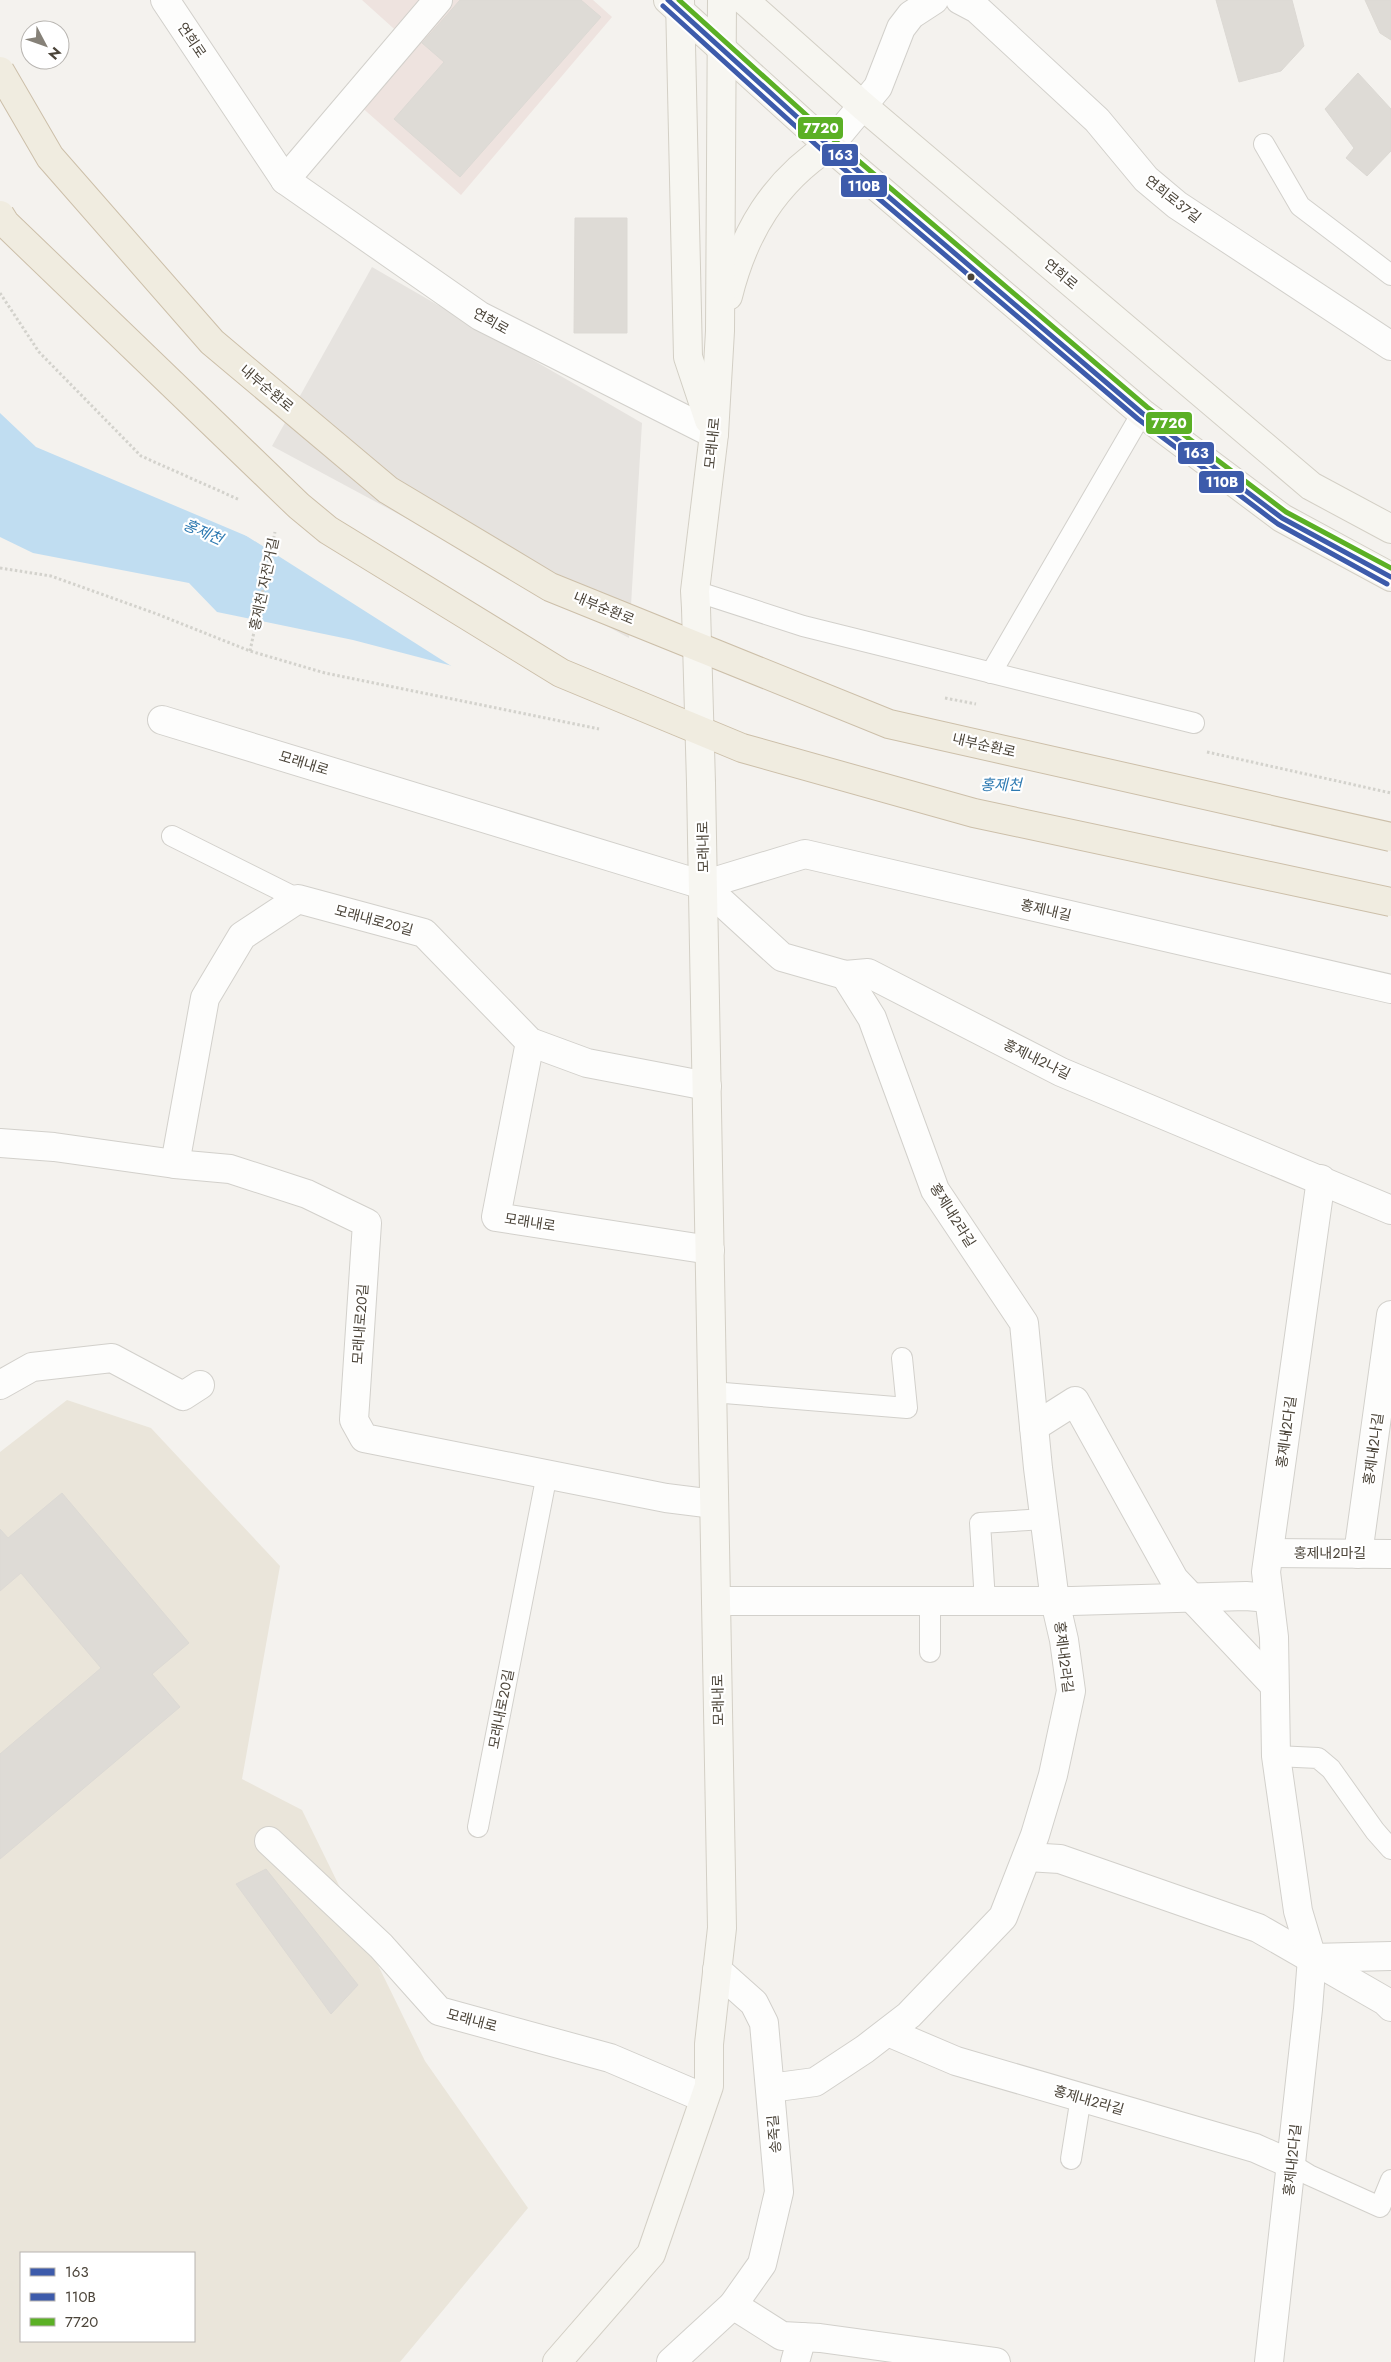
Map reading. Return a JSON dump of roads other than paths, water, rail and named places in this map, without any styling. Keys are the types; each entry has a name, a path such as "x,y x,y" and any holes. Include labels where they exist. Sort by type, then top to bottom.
{"highway":[{"name":"내부순환로","path":"0,71 50,157 212,342 388,490 550,587 889,724 1391,837"},
{"path":"0,215 5,223 234,444 320,524 561,673 742,748 965,810 1391,902"}],"main road":[{"name":"모래내로","path":"557,2362 651,2254 708,2086 709,2044 722,1928 696,600 714,434 720,331 720,47 722,0"},
{"name":"연희로","path":"744,0 863,106 1311,486 1391,530"},
{"path":"676,3 720,47 829,146 1142,413 1282,518 1391,577"},
{"path":"676,3 688,356 714,434"},
{"path":"720,331 734,273 748,237 779,189 804,162 829,146"}],"street":[{"name":"연희로","path":"165,0 285,180 480,316 714,434"},
{"path":"285,180 438,0"},
{"path":"829,146 878,86 901,28 911,15 934,0"},
{"name":"연희로37길","path":"960,0 977,10 1097,120 1146,180 1177,205 1391,346"},
{"name":"모래내로","path":"162,720 703,886"},
{"name":"홍제내길","path":"703,886 805,854 1391,989"},
{"name":"홍제내2나길","path":"703,886 782,957 845,975 868,973 1061,1072 1321,1179 1391,1210"},
{"path":"176,1164 204,998 242,936 298,899"},
{"name":"모래내로20길","path":"298,899 424,933 530,1042 588,1063 707,1086"},
{"name":"홍제내2라길","path":"770,2088 815,2082 888,2032 909,2015 1003,1917 1027,1857 1053,1775 1071,1691 1064,1640 1055,1601 1034,1427 1024,1323 935,1190 872,1018 845,975"},
{"name":"모래내로","path":"530,1042 496,1216 710,1250"},
{"name":"모래내로20길","path":"0,1142 230,1169 307,1194 367,1223 354,1420 364,1438 666,1498 714,1504"},
{"name":"홍제내2다길","path":"1269,2362 1312,1958 1298,1911 1276,1756 1274,1638 1266,1572 1321,1179"},
{"name":"홍제내2나길","path":"1358,1554 1391,1315"},
{"path":"0,1385 32,1367 112,1358 183,1396 200,1385"},
{"path":"1034,1427 1075,1401 1174,1578 1274,1685"},
{"name":"홍제내2마길","path":"1269,1553 1391,1554"},
{"name":"홍제내2라길","path":"1055,1601 1269,1598"},
{"path":"716,1601 1055,1601"},
{"name":"모래내로","path":"269,1841 381,1946 439,2011 610,2058 704,2098"},
{"path":"1027,1857 1060,1859 1258,1928 1385,2001 1391,2007"},
{"path":"1312,1958 1391,1956"},
{"name":"송죽길","path":"671,2362 733,2305 762,2264 779,2192 764,2023 754,2002 717,1970"},
{"name":"홍제내2라길","path":"888,2032 956,2061 1255,2148 1291,2164"},
{"path":"733,2305 782,2336 798,2349 996,2362"}],"lane":[{"path":"1264,144 1300,206 1391,275"},
{"path":"991,673 1142,413"},
{"path":"696,600 1194,723"},
{"path":"172,836 298,899"},
{"path":"712,1392 907,1408 902,1358"},
{"name":"모래내로20길","path":"478,1827 547,1474"},
{"path":"985,1601 980,1522 1045,1519"},
{"path":"930,1601 930,1652"},
{"path":"1276,1756 1318,1758 1331,1769 1375,1831 1391,1849"},
{"path":"1071,2159 1081,2097"},
{"path":"1291,2164 1309,2175 1380,2207 1391,2180"}],"water":[{"name":"홍제천","path":"0,413 36,447 249,537 464,669 353,640 217,612 189,583 33,553 0,537"}]}
